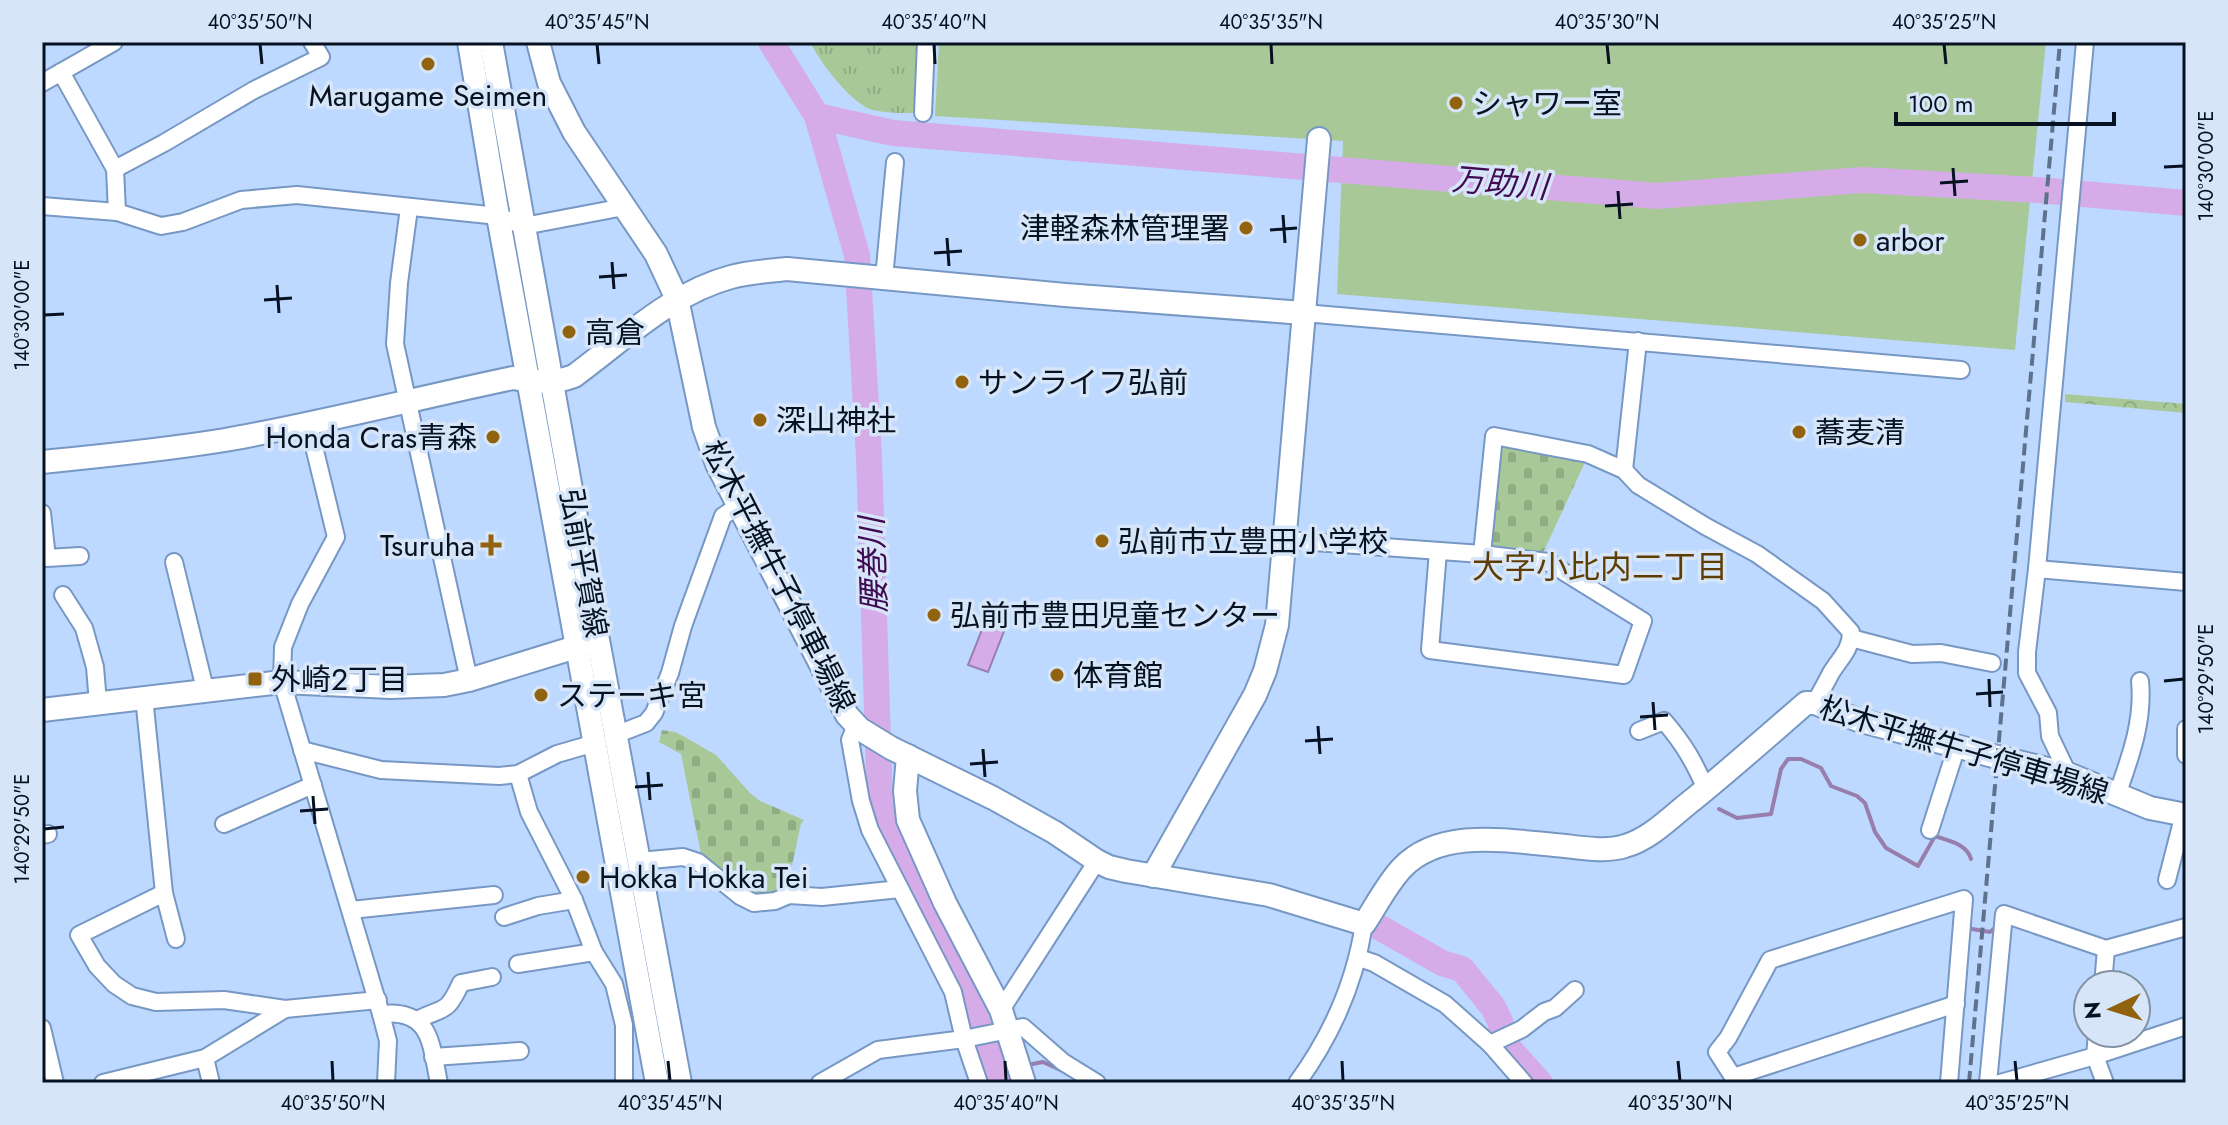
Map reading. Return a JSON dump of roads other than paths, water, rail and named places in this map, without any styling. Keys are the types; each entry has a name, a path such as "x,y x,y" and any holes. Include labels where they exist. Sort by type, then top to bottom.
{"main road":[{"name":"弘前平賀線","path":"469,42 529,381 605,739 657,1083"},
{"name":"弘前平賀線","path":"491,42 552,382 587,643"},
{"name":"松木平撫牛子停車場線","path":"538,42 549,83 574,132 656,254 677,299 704,427 717,464 847,715 858,727 899,752 993,798 1109,867 1269,895 1364,924 1401,869 1436,845 1456,841 1496,841 1625,847 1670,819 1806,703 1815,703 1858,720 2068,774 2150,808 2185,815"},
{"path":"1153,876 1255,695 1277,625 1318,146"},
{"path":"42,462 226,439 513,378 552,382 574,376 677,299 732,277 761,272 787,269 1304,313"},
{"path":"42,710 282,682 417,687 444,685 587,643"},
{"name":"弘前平賀線","path":"605,739 639,861 680,1083"},
{"path":"899,752 908,820 1002,1024 1024,1083"}],"street":[{"path":"42,83 114,42"},
{"path":"115,169 254,90 321,57 312,42"},
{"path":"923,113 926,42"},
{"path":"2068,774 2050,736 2048,713 2027,673 2027,652 2085,42"},
{"path":"61,72 115,169 117,212"},
{"path":"880,277 895,162"},
{"path":"42,206 117,212 161,226 183,222 241,200 297,195 498,216 524,226 624,207"},
{"path":"409,208 395,344 469,680"},
{"path":"1304,313 1961,370"},
{"path":"1624,470 1638,341"},
{"path":"308,422 336,537 300,604 283,647 282,682 380,1007 388,1041 386,1083"},
{"path":"1482,554 1494,436 1588,454 1624,470 1638,485 1757,554 1823,601 1851,632 1847,652 1815,703"},
{"path":"302,750 381,770 499,776 518,774 557,754 646,723 654,713 723,516 738,506"},
{"path":"42,513 47,558 80,556"},
{"path":"1286,540 1482,554 1548,562 1643,621 1624,675 1430,650 1438,551"},
{"path":"174,562 205,689"},
{"path":"2037,569 2186,582"},
{"path":"63,595 84,628 95,667 98,703"},
{"path":"1851,638 1912,654 1941,653 1992,663"},
{"path":"2117,795 2139,720 2142,697 2140,681"},
{"path":"144,697 164,893 176,939"},
{"path":"1639,731 1664,721 1682,741 1706,789"},
{"path":"858,727 850,740 861,801 870,830 953,992 979,1083"},
{"path":"2186,729 2186,755"},
{"path":"1930,830 1957,746"},
{"path":"518,774 529,812 574,900 594,952 617,991 624,1025 624,1083"},
{"path":"224,824 313,785"},
{"path":"2167,880 2185,815"},
{"path":"639,861 683,857 698,862 740,896 754,903 775,901 789,895 822,897 900,889"},
{"path":"1002,1024 1097,861"},
{"path":"164,893 79,935 97,966 114,984 132,996 156,1002 224,1000 285,1009 380,1007 417,1020 427,1030 439,1083"},
{"path":"351,910 494,895"},
{"path":"1949,1083 1956,1004 1964,899 1770,960 1728,1038 1717,1052 1735,1080 1956,1004"},
{"path":"504,917 538,906 574,900"},
{"path":"1988,1083 2004,914 2106,949 2186,927"},
{"path":"1297,1083 1329,1034 1359,958 1364,924"},
{"path":"2104,969 2106,949"},
{"path":"518,964 594,952"},
{"path":"1359,958 1374,963 1445,1004 1498,1040 1523,1083"},
{"path":"417,1020 444,1010 461,983 492,977"},
{"path":"1498,1040 1555,1008 1575,990"},
{"path":"103,1083 205,1058 285,1009"},
{"path":"820,1083 878,1050 968,1038 1002,1024 1023,1027 1063,1062 1097,1083"},
{"path":"2000,1083 2186,1026"},
{"path":"42,1028 55,1083"},
{"path":"2096,1049 2095,1056 2105,1083"},
{"path":"433,1057 520,1051"},
{"path":"205,1058 211,1083"}],"waterway":[{"name":"腰巻川","path":"771,42 817,116 857,255 869,457 880,805 907,872 938,926 963,979 998,1083"},
{"name":"万助川","path":"817,116 893,133 1657,196 1862,180 2038,190 2186,203"},
{"path":"1719,809 1737,818 1771,814 1781,769 1788,759 1801,759 1821,768 1831,786 1857,796 1865,803 1875,832 1886,848 1918,866 1935,836 1962,846 1971,859"},
{"path":"1377,926 1442,963 1462,969 1493,1007 1500,1021 1504,1043 1540,1083"},
{"path":"1972,929 1990,932 1996,927"},
{"path":"1027,1065 1043,1062 1067,1073"},
{"path":"995,1072 1010,1069"}],"railway":[{"path":"1969,1083 2060,42"}],"place":[{"name":"Marugame Seimen","path":"428,64"},
{"name":"シャワー室","path":"1456,103"},
{"name":"津軽森林管理署","path":"1246,228"},
{"name":"arbor","path":"1860,240"},
{"name":"高倉","path":"569,332"},
{"name":"サンライフ弘前","path":"962,382"},
{"name":"深山神社","path":"760,420"},
{"name":"蕎麦清","path":"1799,432"},
{"name":"Honda Cras青森","path":"493,437"},
{"name":"弘前市立豊田小学校","path":"1102,541"},
{"name":"Tsuruha","path":"491,545"},
{"name":"弘前市豊田児童センター","path":"934,615"},
{"name":"体育館","path":"1057,675"},
{"name":"外崎2丁目","path":"255,679"},
{"name":"ステーキ宮","path":"541,695"},
{"name":"Hokka Hokka Tei","path":"583,877"}],"district":[{"name":"大字小比内二丁目","path":"1600,567"}]}
